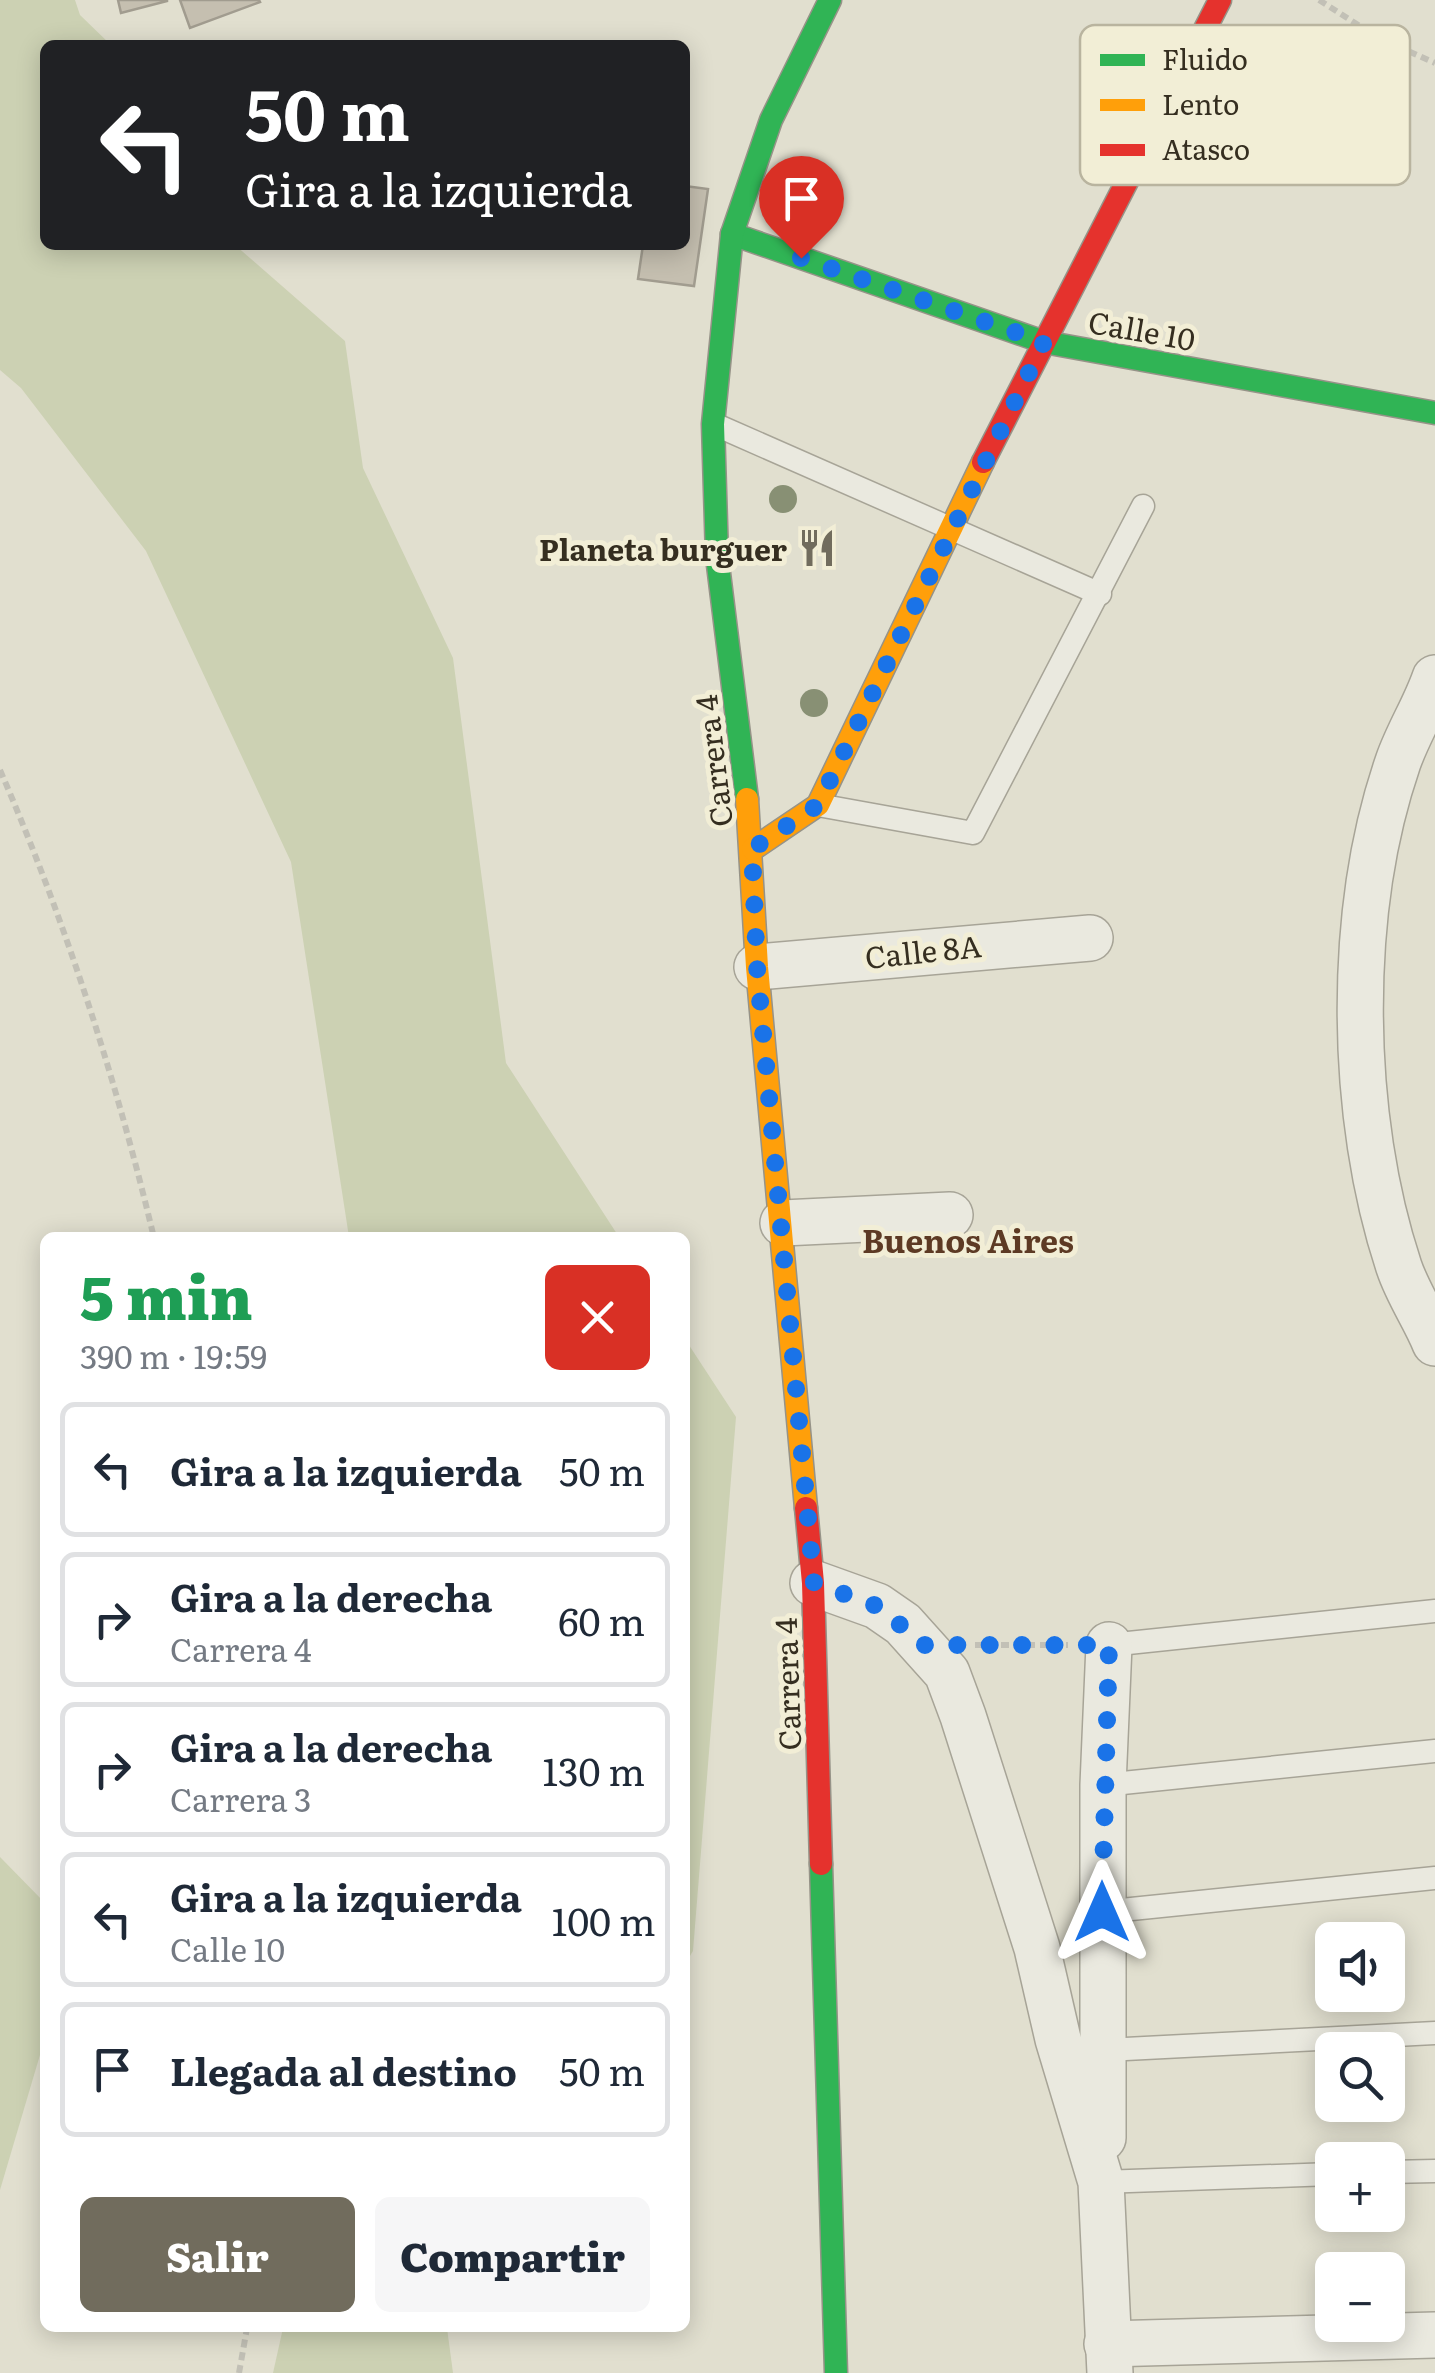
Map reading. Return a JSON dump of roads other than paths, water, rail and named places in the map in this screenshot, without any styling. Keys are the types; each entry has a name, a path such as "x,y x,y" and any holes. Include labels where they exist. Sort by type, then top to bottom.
{"main road":[{"name":"Carrera 4","path":"830,0 770,120 732,234 713,424 717,556 752,849 757,967 814,1583 836,2373"},
{"path":"1207,25 1220,0"},
{"path":"752,849 818,805 949,528 1125,185"},
{"name":"Calle 10","path":"732,234 1044,342 1435,413"}],"street":[{"path":"1435,678 1398,760 1383,819 1362,986 1366,1110 1383,1210 1400,1272 1435,1344"},
{"name":"Calle 8A","path":"757,967 1090,938"},
{"path":"783,1223 950,1215"},
{"path":"814,1583 877,1606 925,1645 947,1674 1037,1948 1058,2039 1101,2182"},
{"path":"1109,1645 1103,1785 1106,2050 1101,2182 1108,2358 1435,2334"}],"lane":[{"path":"713,424 1100,594"},
{"path":"818,805 973,833 1100,594 1142,506"},
{"path":"1109,1645 1435,1611"},
{"path":"1103,1785 1435,1751"},
{"path":"1102,1912 1435,1878"},
{"path":"1106,2050 1435,2033"},
{"path":"1405,2172 1435,2171"},
{"path":"1101,2182 1315,2175"}],"place":[{"name":"Planeta burguer","path":"817,548"}],"district":[{"name":"Buenos Aires","path":"968,1239"}]}
